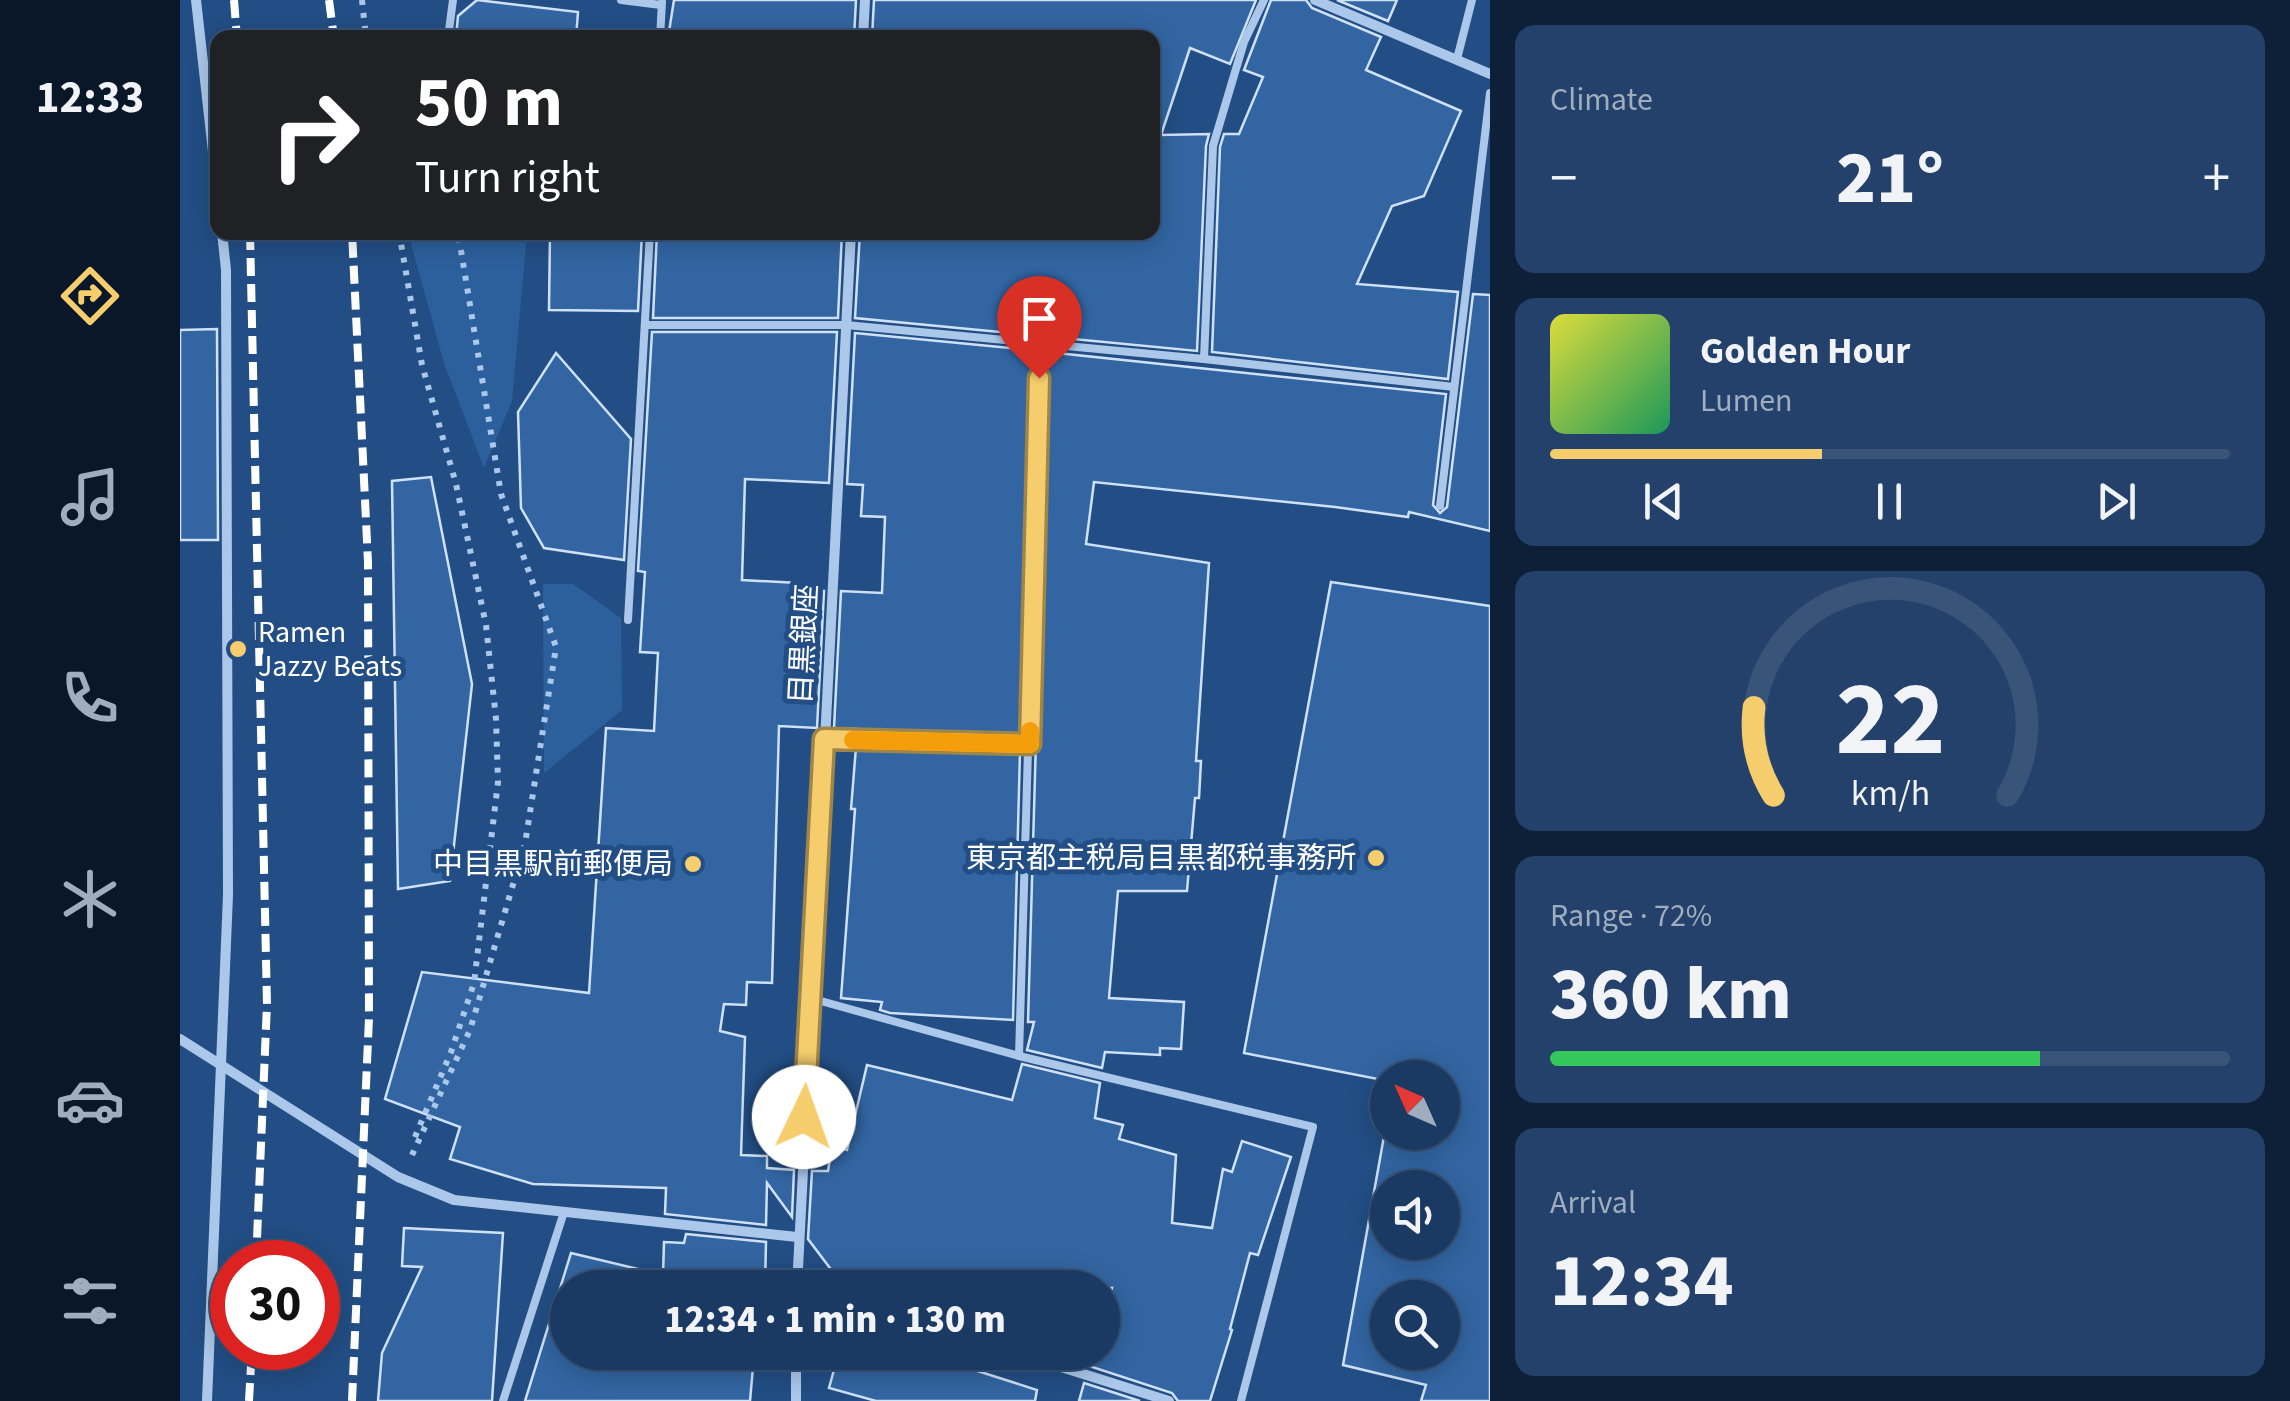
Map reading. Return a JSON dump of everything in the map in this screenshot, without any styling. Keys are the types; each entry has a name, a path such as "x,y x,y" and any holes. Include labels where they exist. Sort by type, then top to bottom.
{"street":[{"path":"196,0 210,125"},
{"path":"863,30 865,0"},
{"path":"1315,0 1490,74"},
{"path":"207,1401 228,895 223,240"},
{"name":"目黒銀座","path":"799,1270 810,998 851,240"},
{"path":"180,1039 399,1178 454,1200 798,1237"},
{"path":"796,1370 796,1401"},
{"path":"1071,1370 1168,1401"}],"lane":[{"path":"449,30 453,0"},
{"path":"622,0 662,2 660,30"},
{"path":"1204,360 1213,146 1244,42 1264,0"},
{"path":"1457,58 1472,0"},
{"path":"1440,506 1490,93"},
{"path":"628,620 650,240"},
{"path":"645,324 846,325 1454,387"},
{"path":"1019,1056 1040,342"},
{"path":"824,739 1030,744"},
{"path":"810,998 1019,1056 1314,1127 1241,1401"},
{"path":"503,1401 564,1212"}],"path":[{"path":"362,0 365,30"},
{"path":"399,1178 451,1052 474,983 498,782 486,625 456,484 422,365 400,240"},
{"path":"399,1178 470,1030 524,844 556,647 501,494 459,240"}],"shaded area":[{"path":"410,240 526,240 512,401 484,468 444,363"},
{"path":"543,584 573,584 621,618 622,710 544,773"}],"building":[{"path":"477,0 578,12 577,30 457,30 458,16"},
{"path":"674,0 856,0 854,30 669,30"},
{"path":"874,0 1256,0 1230,64 1190,48 1161,135 1209,134 1197,351 855,318 860,240 1160,240 1160,30 872,30"},
{"path":"1271,0 1306,0 1312,8 1381,37 1366,70 1461,111 1424,196 1392,206 1357,284 1458,292 1448,379 1212,352 1220,147 1224,134 1239,134 1263,77 1244,70"},
{"path":"1337,0 1397,0 1388,21"},
{"path":"550,240 642,240 638,311 549,310"},
{"path":"657,240 842,240 838,318 653,318"},
{"path":"1473,294 1490,295 1490,531 1409,512 1408,517 1094,482 1086,544 1209,563 1196,761 1201,761 1199,798 1195,798 1187,891 1118,891 1109,998 1184,1002 1181,1049 1160,1048 1160,1055 1105,1052 1102,1068 1027,1050 1034,1022 1028,1022 1047,352 1446,394 1433,505 1440,513 1447,507"},
{"path":"217,329 218,540 180,540 180,330"},
{"path":"652,332 837,332 829,483 745,479 742,580 798,583 797,590 824,591 817,728 779,726 772,983 747,982 746,1005 724,1004 720,1031 745,1037 741,1155 767,1156 767,1168 794,1170 792,1217 767,1183 766,1225 665,1214 666,1188 533,1184 450,1159 460,1127 385,1099 422,972 589,993 606,728 654,731 658,653 640,652 645,572 638,571"},
{"path":"855,333 1032,350 1021,736 857,732 834,728 841,591 882,593 885,517 861,516 863,485 847,484"},
{"path":"556,353 631,439 624,560 544,548 521,508 518,412"},
{"path":"431,477 472,684 450,881 398,889 392,481"},
{"path":"1331,582 1490,606 1490,1401 1421,1401 1426,1385 1343,1365 1370,1214 1370,1260 1460,1260 1460,1170 1378,1170 1382,1150 1460,1150 1460,1060 1370,1060 1370,1078 1244,1053"},
{"path":"856,747 1020,751 1013,1020 890,1013 880,1010 882,1002 841,998"},
{"path":"1022,1064 1100,1083 1095,1118 1123,1125 1119,1139 1176,1155 1172,1223 1212,1228 1223,1169 1232,1172 1242,1141 1291,1157 1258,1255 1250,1253 1210,1401 1178,1401 1172,1393 1101,1370 1120,1370 1120,1270 831,1270 808,1239 812,1171 828,1171 832,1146 847,1150 867,1065 1012,1100"},
{"path":"404,1228 503,1233 492,1401 378,1401 382,1353 422,1267 402,1266"},
{"path":"686,1234 766,1242 765,1270 663,1270 664,1242 684,1243"},
{"path":"571,1253 642,1270 566,1270"},
{"path":"550,1321 550,1370 753,1370 750,1401 525,1401"},
{"path":"834,1370 974,1370 1037,1390 1035,1401 876,1401 829,1388"},
{"path":"1084,1383 1140,1401 1079,1401"}],"railway":[{"path":"234,0 236,30"},
{"path":"329,0 333,30"},
{"path":"250,240 267,1004 257,1240"},
{"path":"352,240 368,562 369,1018 352,1401"},
{"path":"249,1401 251,1370"}],"slow traffic":[{"path":"853,740 1030,744 1030,731"}],"place":[{"name":"Ramen Jazzy Beats","path":"238,649"},
{"name":"東京都主税局目黒都税事務所","path":"1376,858"},
{"name":"中目黒駅前郵便局","path":"693,864"}],"route":[{"path":"804,1117 824,739 1030,744 1039,378"}]}
